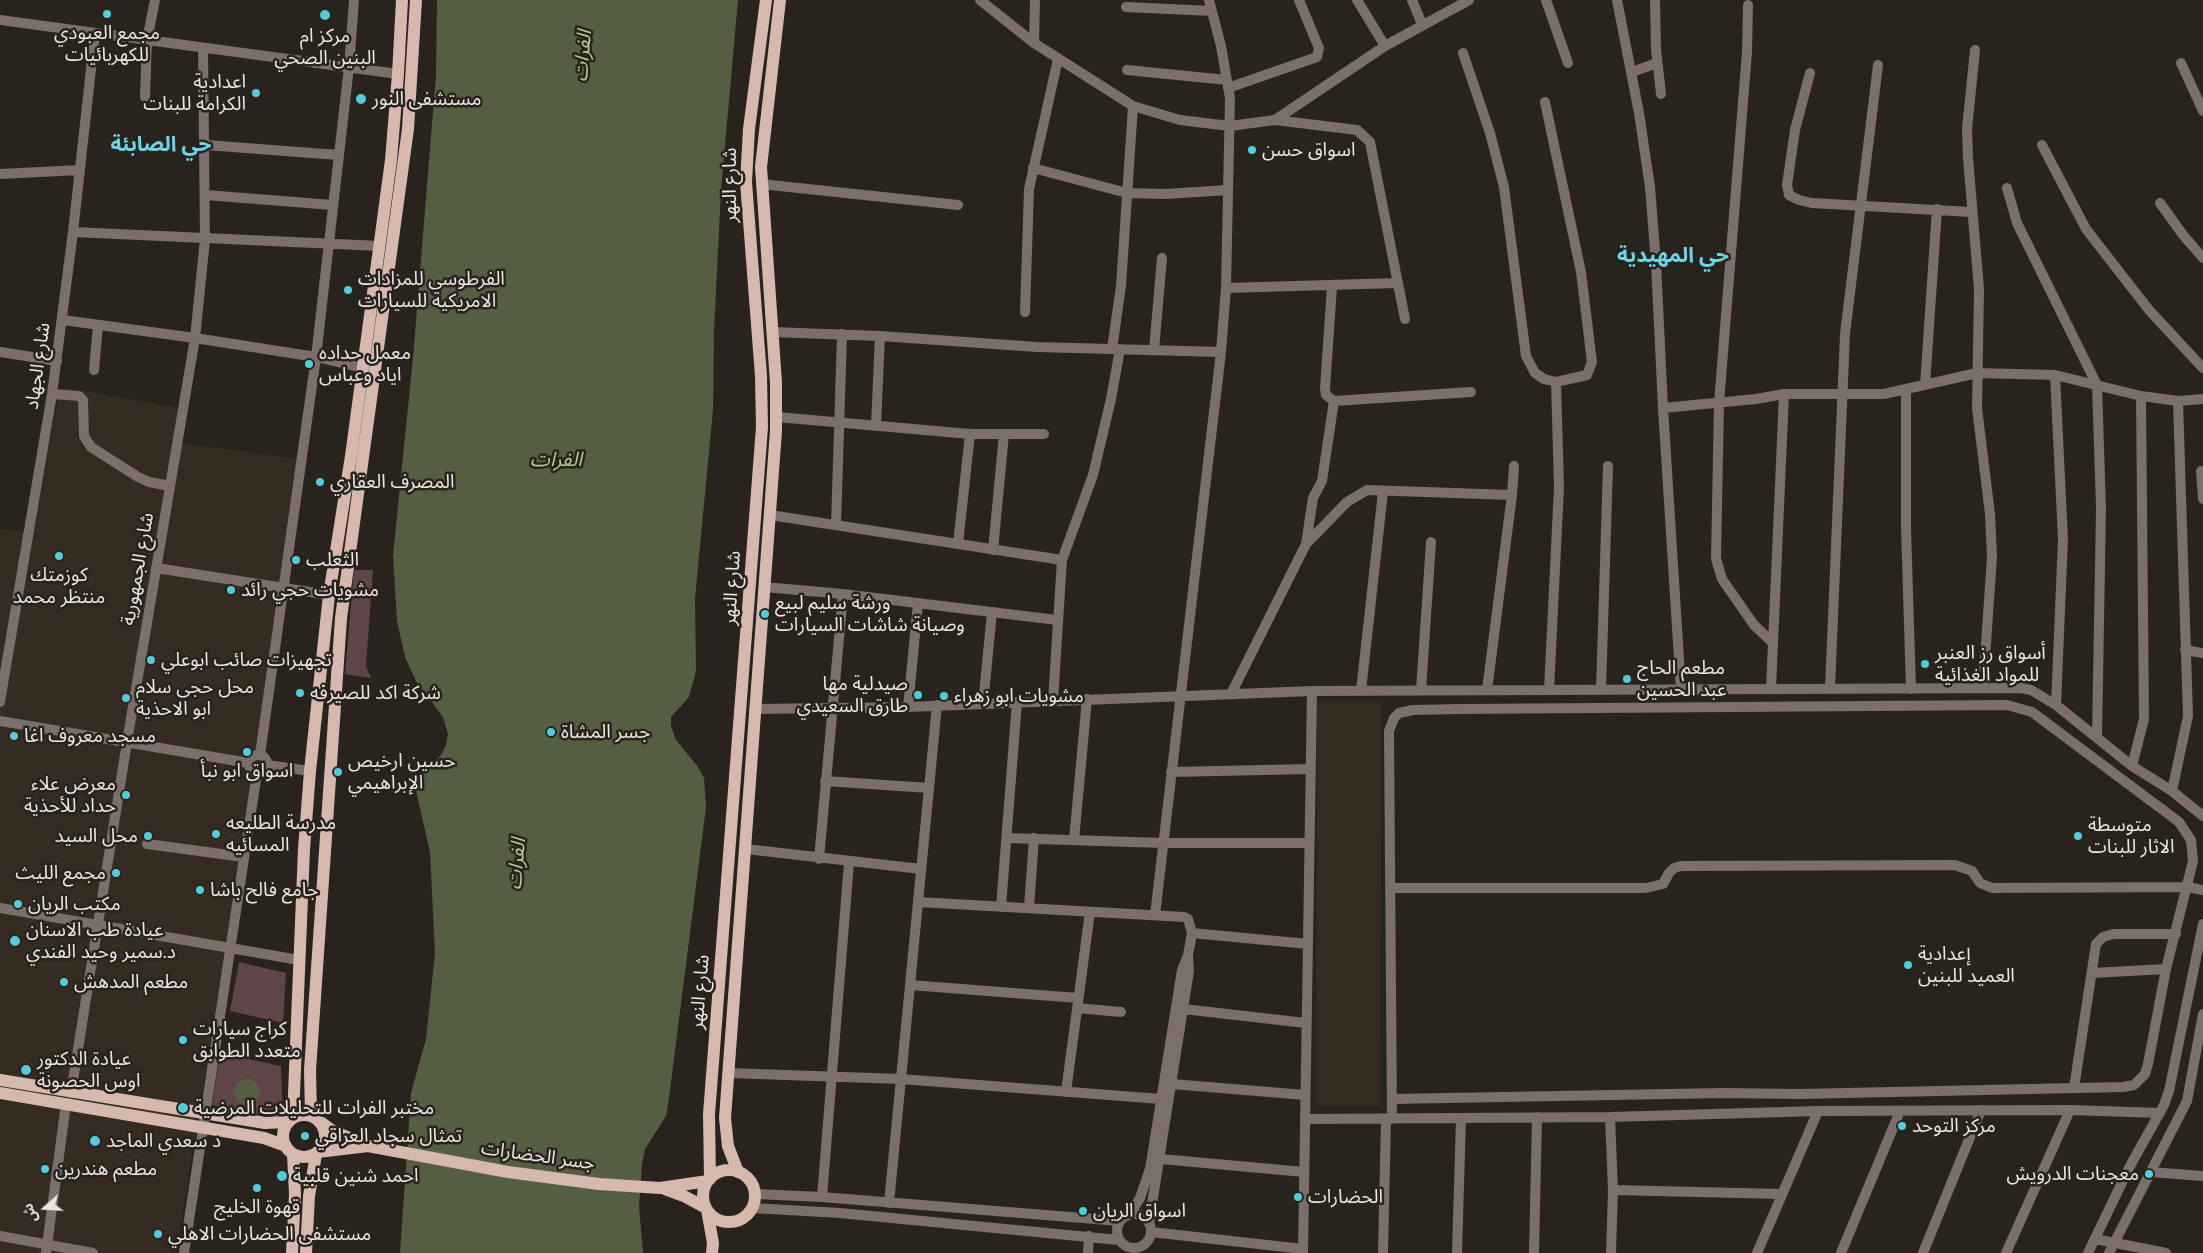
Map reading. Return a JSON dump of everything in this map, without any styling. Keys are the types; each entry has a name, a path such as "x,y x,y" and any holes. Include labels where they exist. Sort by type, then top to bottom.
{"main road":[{"path":"292,1253 294,1194 289,1150 283,1133 291,1120 304,849 310,772 329,595 363,368 377,312 380,246 391,160 402,0"},
{"path":"306,1253 309,1196 317,1153 325,1141 324,1128 316,1119 310,1070 341,618 377,312 408,129 416,0"},
{"name":"شارع النهر","path":"709,1180 709,1114 762,428 761,376 746,182 749,129 766,0"},
{"name":"شارع النهر","path":"738,1172 728,1146 725,1127 777,417 761,184 762,146 780,0"},
{"path":"760,466 773,469"},
{"path":"304,849 324,852"},
{"path":"725,914 741,916"},
{"path":"0,1080 69,1098 203,1127 270,1139 304,1157 317,1153 368,1146"},
{"path":"0,1093 69,1098 265,1123 291,1120 305,1114 333,1131 368,1146"},
{"name":"جسر الحضارات","path":"368,1146 535,1176 599,1184 660,1188"},
{"path":"660,1188 709,1180 725,1171 738,1172 750,1181 755,1194 752,1208 712,1248"},
{"path":"709,1180 703,1194 712,1248"},
{"path":"660,1188 684,1196 706,1209 720,1221 737,1221"}],"street":[{"path":"145,97 146,40 155,0"},
{"path":"260,755 316,357 349,68 354,0"},
{"path":"980,0 1034,43 1133,106 1180,120 1230,126 1275,120 1357,130 1370,142 1373,149 1397,283 1406,318"},
{"path":"1034,43 1035,0"},
{"path":"1155,915 1221,352 1226,288 1230,126 1228,84 1209,0"},
{"path":"1127,70 1228,84 1317,57 1319,48 1300,0"},
{"path":"1357,0 1385,46"},
{"path":"1412,0 1422,24"},
{"path":"1275,120 1385,46 1422,24 1469,0"},
{"path":"1546,0 1568,63"},
{"path":"1617,0 1632,72 1650,197 1656,263 1681,690"},
{"path":"1656,0 1657,63 1661,94"},
{"path":"1748,5 1747,52 1719,403 1716,559 1722,579 1754,625 1773,643"},
{"path":"1126,7 1212,11"},
{"path":"0,20 398,74"},
{"name":"شارع الجهاد","path":"0,702 63,320 95,33"},
{"name":"شارع الجمهورية","path":"47,1248 69,1098 100,925 127,742 195,338 205,239 206,145 203,48"},
{"path":"1975,50 1967,130 1971,212 1979,289 1977,408 1990,514 1992,557 1983,687"},
{"path":"1463,54 1490,133 1504,187 1526,356 1535,373 1544,379 1556,382 1587,375 1592,362 1581,272 1545,102"},
{"path":"1025,312 1029,189 1058,59"},
{"path":"1632,72 1657,63"},
{"path":"2181,64 2203,111"},
{"path":"1830,688 1845,334 1878,65"},
{"path":"1810,73 1795,130 1787,185 1788,195 1812,203 1971,212"},
{"path":"1053,701 1056,620 1062,560 1093,475 1111,399 1133,106"},
{"path":"206,145 338,155"},
{"path":"2042,145 2086,229 2149,310 2203,368"},
{"path":"1033,168 1127,193 1166,194 1227,190"},
{"path":"0,174 80,170"},
{"path":"761,184 958,205"},
{"path":"2007,188 2018,223 2097,385 2100,508 2097,737"},
{"path":"206,195 332,205"},
{"path":"2160,203 2203,258"},
{"path":"1925,385 1937,209"},
{"path":"73,232 380,246"},
{"path":"1154,350 1162,258"},
{"path":"1226,288 1397,283"},
{"path":"1332,286 1326,395 1334,401 1471,392"},
{"path":"63,320 316,357 363,368"},
{"path":"94,370 98,325"},
{"path":"772,332 880,336 1037,347 1221,352"},
{"path":"836,525 842,334"},
{"path":"876,425 880,336"},
{"path":"0,352 57,361"},
{"path":"1663,408 1784,394 1884,394 1977,373 2055,375 2140,396 2178,401 2203,399"},
{"path":"2055,375 2063,539 2056,705"},
{"path":"1549,690 1560,487 1556,382"},
{"path":"1906,390 1906,528 1911,688"},
{"path":"52,394 79,396 82,400 84,436 91,447 138,477 149,482 170,486"},
{"path":"1771,689 1784,394"},
{"path":"2132,766 2144,719 2140,396"},
{"path":"1306,544 1313,498 1322,481 1334,401"},
{"path":"2172,791 2188,716 2178,401"},
{"path":"777,417 970,434 1044,434"},
{"path":"958,544 970,434"},
{"path":"993,550 1004,434"},
{"path":"1487,690 1514,466"},
{"path":"1601,690 1608,466"},
{"path":"2201,471 2203,499"},
{"path":"1231,694 1306,544 1346,502 1367,490 1512,495"},
{"path":"1361,691 1383,492"},
{"path":"770,515 1062,560"},
{"path":"1421,690 1431,542"},
{"path":"156,568 329,595"},
{"path":"764,587 843,594 1056,620"},
{"path":"820,859 831,710 843,594"},
{"path":"908,707 918,603"},
{"path":"983,704 992,612"},
{"path":"2185,650 2203,653"},
{"path":"755,709 831,710 1312,690 1681,690 1983,687 2032,690 2056,705 2132,766 2172,791 2203,815"},
{"path":"1130,1214 1142,1216 1150,1228 1303,1251 1312,690"},
{"path":"1460,690 1460,708"},
{"path":"1074,840 1087,699"},
{"path":"1001,907 1016,702"},
{"path":"889,1202 937,705"},
{"path":"1384,1253 1389,1119 1392,1099 1390,724 1400,713 1460,708 1988,705 2021,708 2032,712 2179,822 2191,840 2193,850 2188,887 2166,970 2148,1064 2140,1081 2134,1085 2123,1087 1800,1094 1723,1093 1392,1099"},
{"path":"0,721 249,763"},
{"path":"257,773 250,768 249,763 252,758 260,755"},
{"path":"260,755 265,759 267,765"},
{"path":"267,765 310,772"},
{"path":"257,773 262,772 267,765"},
{"path":"1171,772 1310,769"},
{"path":"184,1253 257,773"},
{"path":"826,781 929,788"},
{"path":"1007,838 1163,843 1309,843"},
{"path":"1029,908 1034,838"},
{"path":"147,844 244,857"},
{"path":"746,849 921,870"},
{"path":"822,1197 849,862"},
{"path":"1392,888 1646,888 1663,884 1669,873 1674,868 1681,866 1955,865 1972,871 1980,883 1992,888 2188,887 2203,890"},
{"path":"755,1194 822,1197 1120,1221 1130,1214 1140,1198 1147,1179 1182,970 1188,955 1192,933 1191,923 1184,917 918,902"},
{"path":"0,908 299,960"},
{"path":"1066,1092 1090,912"},
{"path":"2088,1253 2130,1166 2160,1113 2169,1091 2203,924"},
{"path":"1192,933 1308,944"},
{"path":"2074,1088 2096,944 2103,937 2113,934 2176,934"},
{"path":"752,1208 1089,1236 1119,1240 1128,1248 1141,1250 1148,1241 1189,971 1188,955"},
{"path":"2092,973 2166,970"},
{"path":"910,985 1078,1003 1121,1012"},
{"path":"1183,1009 1306,1023"},
{"path":"2112,1249 2187,1101 2203,1014"},
{"path":"728,1073 901,1078 1161,1099"},
{"path":"1172,1084 1305,1095"},
{"path":"1306,1119 1610,1116 1900,1110 2070,1110 2160,1113"},
{"path":"1841,1253 1900,1110"},
{"path":"1923,1253 1981,1110"},
{"path":"2006,1253 2070,1110"},
{"path":"1757,1253 1818,1111"},
{"path":"1610,1116 1614,1190 1611,1253"},
{"path":"1534,1253 1537,1117"},
{"path":"1457,1253 1461,1118"},
{"path":"1161,1159 1304,1172"},
{"path":"2150,1172 2203,1176"},
{"path":"1614,1190 1782,1194"},
{"path":"1119,1240 1117,1232 1120,1221"},
{"path":"0,1236 47,1248 93,1253"},
{"path":"1088,1253 1089,1236"},
{"path":"2095,1239 2112,1249 2166,1253"}],"shaded area":[{"path":"62,387 186,409 181,443 306,460 176,1253 0,1253 0,529 24,532"},
{"path":"354,570 373,570 366,666 371,678 345,674"},
{"path":"1317,701 1382,701 1380,1106 1316,1105"},
{"path":"239,962 286,973 283,1023 230,1011"},
{"path":"220,1053 281,1066 283,1119 212,1105"}],"water":[{"name":"الفرات","path":"437,0 738,0 721,190 714,332 713,409 695,599 696,671 689,697 671,717 671,726 676,740 698,767 704,778 706,807 666,1116 645,1149 642,1164 639,1206 643,1253 400,1253 411,1093 426,1039 435,953 430,852 414,782 441,755 446,745 448,734 443,717 416,681 405,657 397,621 393,555 413,358 436,75"},
{"path":"247,1079 256,1083 260,1092 256,1101 247,1105 238,1101 234,1092 238,1083"}],"place":[{"name":"مجمع العبودي للكهربائيات","path":"107,14"},
{"name":"مركز ام البنين الصحي","path":"325,15"},
{"name":"اعدادية الكرامة للبنات","path":"256,93"},
{"name":"مستشفى النور","path":"361,99"},
{"name":"اسواق حسن","path":"1252,150"},
{"name":"الفرطوسي للمزادات الامريكية للسيارات","path":"348,290"},
{"name":"معمل حداده اياد وعباس","path":"309,364"},
{"name":"المصرف العقاري","path":"320,482"},
{"name":"كوزمتك منتظر محمد","path":"59,556"},
{"name":"الثعلب","path":"296,560"},
{"name":"مشويات حجي رائد","path":"231,590"},
{"name":"ورشة سليم لبيع وصيانة شاشات السيارات","path":"765,614"},
{"name":"تجهيزات صائب ابوعلي","path":"151,660"},
{"name":"أسواق رز العنبر للمواد الغذائية","path":"1925,664"},
{"name":"مطعم الحاج عبد الحسين","path":"1627,679"},
{"name":"شركة اكد للصيرفه","path":"300,693"},
{"name":"صيدلية مها طارق السعيدي","path":"918,695"},
{"name":"مشويات ابو زهراء","path":"944,696"},
{"name":"محل حجي سلام ابو الاحذية","path":"126,698"},
{"name":"جسر المشاة","path":"551,732"},
{"name":"مسجد معروف اغا","path":"14,736"},
{"name":"اسواق ابو نبأ","path":"247,752"},
{"name":"حسين ارخيص الإبراهيمي","path":"338,772"},
{"name":"معرض علاء حداد للأحذية","path":"126,795"},
{"name":"مدرسة الطليعه المسائيه","path":"216,834"},
{"name":"محل السيد","path":"148,836"},
{"name":"متوسطة الاثار للبنات","path":"2078,836"},
{"name":"مجمع الليث","path":"116,873"},
{"name":"جامع فالح باشا","path":"200,890"},
{"name":"مكتب الريان","path":"18,904"},
{"name":"عيادة طب الاسنان د.سمير وحيد الفندي","path":"15,941"},
{"name":"إعدادية العميد للبنين","path":"1908,965"},
{"name":"مطعم المدهش","path":"64,982"},
{"name":"كراج سيارات متعدد الطوابق","path":"183,1040"},
{"name":"عيادة الدكتور اوس الحصونة","path":"26,1070"},
{"name":"مختبر الفرات للتحليلات المرضية","path":"183,1108"},
{"name":"مركز التوحد","path":"1902,1126"},
{"name":"تمثال سجاد العراقي","path":"305,1136"},
{"name":"د سعدي الماجد","path":"95,1141"},
{"name":"مطعم هندرين","path":"45,1169"},
{"name":"معجنات الدرويش","path":"2149,1174"},
{"name":"احمد شنين قلبية","path":"282,1176"},
{"name":"قهوة الخليج","path":"257,1188"},
{"name":"الحضارات","path":"1298,1197"},
{"name":"اسواق الريان","path":"1083,1211"},
{"name":"مستشفى الحضارات الاهلي","path":"158,1234"}],"district":[{"name":"حي الصابئة","path":"161,145"},
{"name":"حي المهيدية","path":"1673,256"}]}
